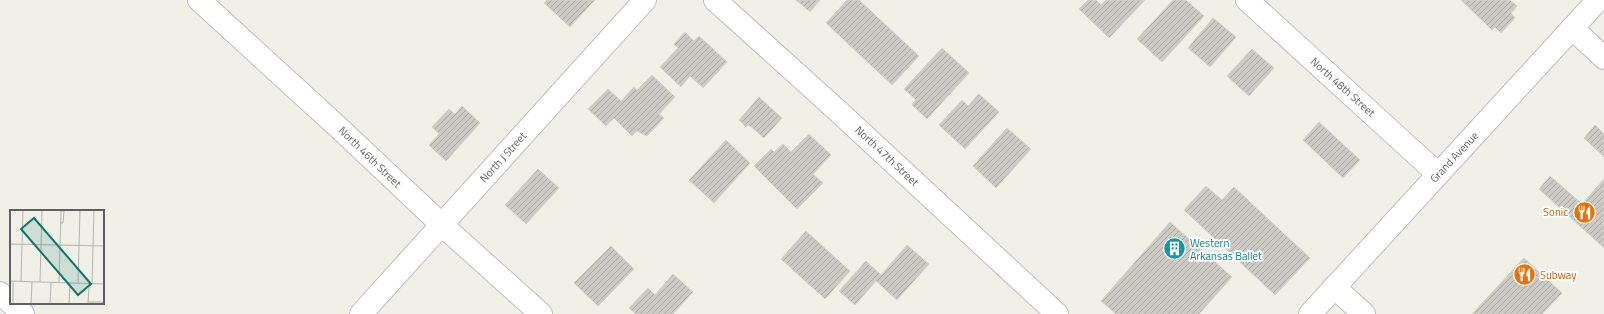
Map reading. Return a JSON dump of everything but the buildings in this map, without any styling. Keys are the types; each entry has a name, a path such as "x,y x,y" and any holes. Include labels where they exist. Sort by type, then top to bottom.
{"street":[{"name":"North 46th Street","path":"199,0 332,121 442,225 541,314"},
{"name":"North J Street","path":"361,314 645,0"},
{"name":"North 47th Street","path":"715,0 845,117 1057,314"},
{"name":"North 48th Street","path":"1247,0 1438,174"},
{"name":"Grand Avenue","path":"1310,314 1598,0"},
{"path":"1572,28 1604,58"},
{"path":"1334,287 1364,314"},
{"path":"0,293 10,302"},
{"path":"12,304 23,314"}],"place":[{"name":"Sonic","path":"1584,212"},
{"name":"Western Arkansas Ballet","path":"1174,249"},
{"name":"Subway","path":"1525,275"}]}
